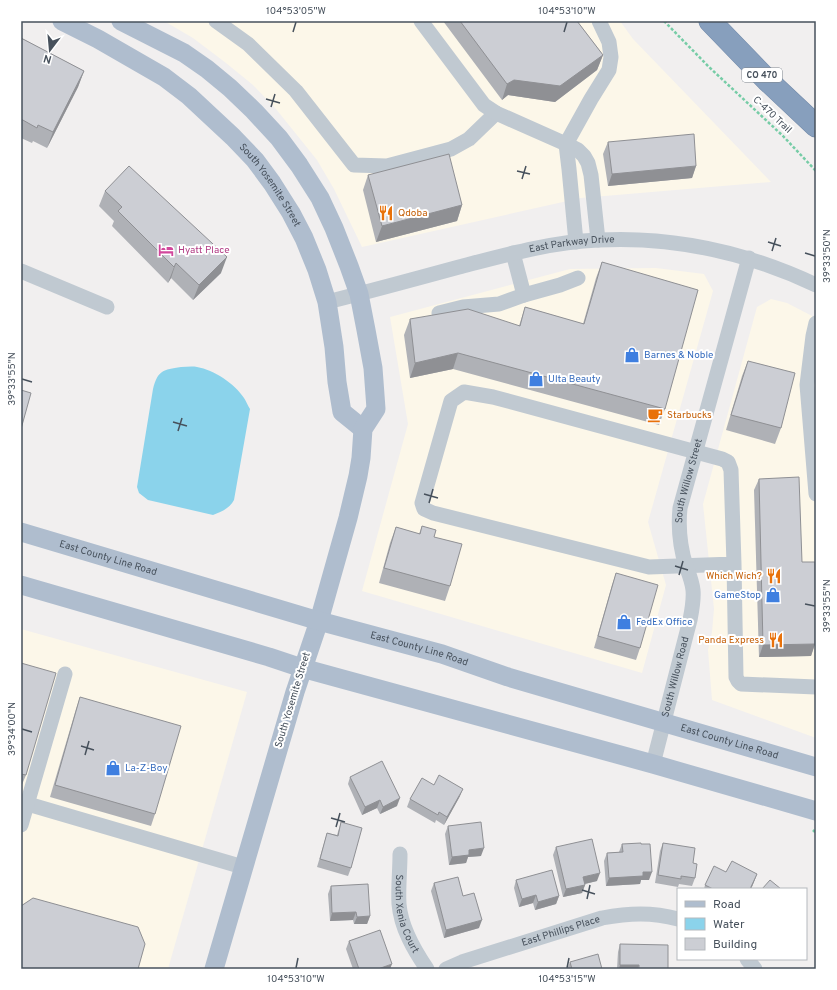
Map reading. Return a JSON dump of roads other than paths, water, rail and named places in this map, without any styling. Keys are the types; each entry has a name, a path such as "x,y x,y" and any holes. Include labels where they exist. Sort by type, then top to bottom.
{"highway":[{"name":"CO 470","path":"710,21 767,80 816,126"}],"main road":[{"name":"South Yosemite Street","path":"62,21 98,39 164,77 189,96 255,160 272,183 291,213 304,238 317,270 327,302 342,412 363,429"},
{"name":"South Yosemite Street","path":"121,21 184,53 208,69 249,106 279,138 320,198 337,234 358,294 373,368 376,409 363,429 361,458 350,512 319,620 302,668 214,969"},
{"name":"East County Line Road","path":"21,532 319,620 442,654 508,677 816,767"},
{"path":"21,585 269,657 302,668 653,764 816,811"}],"street":[{"path":"216,21 248,44 296,91 354,164 387,166 451,149 469,139 496,113"},
{"path":"421,21 484,105 496,113 578,150 584,156 588,163 591,175 598,240"},
{"path":"576,242 566,144 608,70 611,56 609,42 599,21"},
{"name":"East Parkway Drive","path":"327,302 513,253 576,242 598,240 633,240 676,243 719,250 749,258 788,272 816,285"},
{"path":"513,253 524,295"},
{"name":"South Willow Street","path":"686,565 679,531 680,508 749,258"},
{"path":"21,270 107,308"},
{"path":"439,313 463,307 499,304 578,278"},
{"path":"816,323 807,385 816,494"},
{"path":"734,564 649,567 433,513 424,509 422,503 451,400 464,392 494,397 722,459 728,462 731,470 734,564 736,677 738,682 741,684 816,686"},
{"name":"South Willow Road","path":"653,764 693,607 693,589 686,565"},
{"path":"21,825 24,803 65,674"},
{"path":"24,803 243,867"},
{"name":"South Xenia Court","path":"400,854 399,905 402,921 414,950 427,969"},
{"name":"East Phillips Place","path":"446,969 462,962 602,918 622,914 644,913 677,919"},
{"path":"748,960 755,969"}],"water":[{"path":"181,367 195,367 217,374 240,392 250,409 234,500 228,507 213,515 148,500 139,493 137,487 155,383 159,374 162,372"}],"place":[{"name":"Qdoba","path":"386,213"},
{"name":"Hyatt Place","path":"166,250"},
{"name":"Barnes & Noble","path":"632,355"},
{"name":"Ulta Beauty","path":"536,379"},
{"name":"Starbucks","path":"655,415"},
{"name":"Which Wich?","path":"774,576"},
{"name":"GameStop","path":"773,595"},
{"name":"FedEx Office","path":"624,622"},
{"name":"Panda Express","path":"776,640"},
{"name":"La-Z-Boy","path":"113,768"}]}
